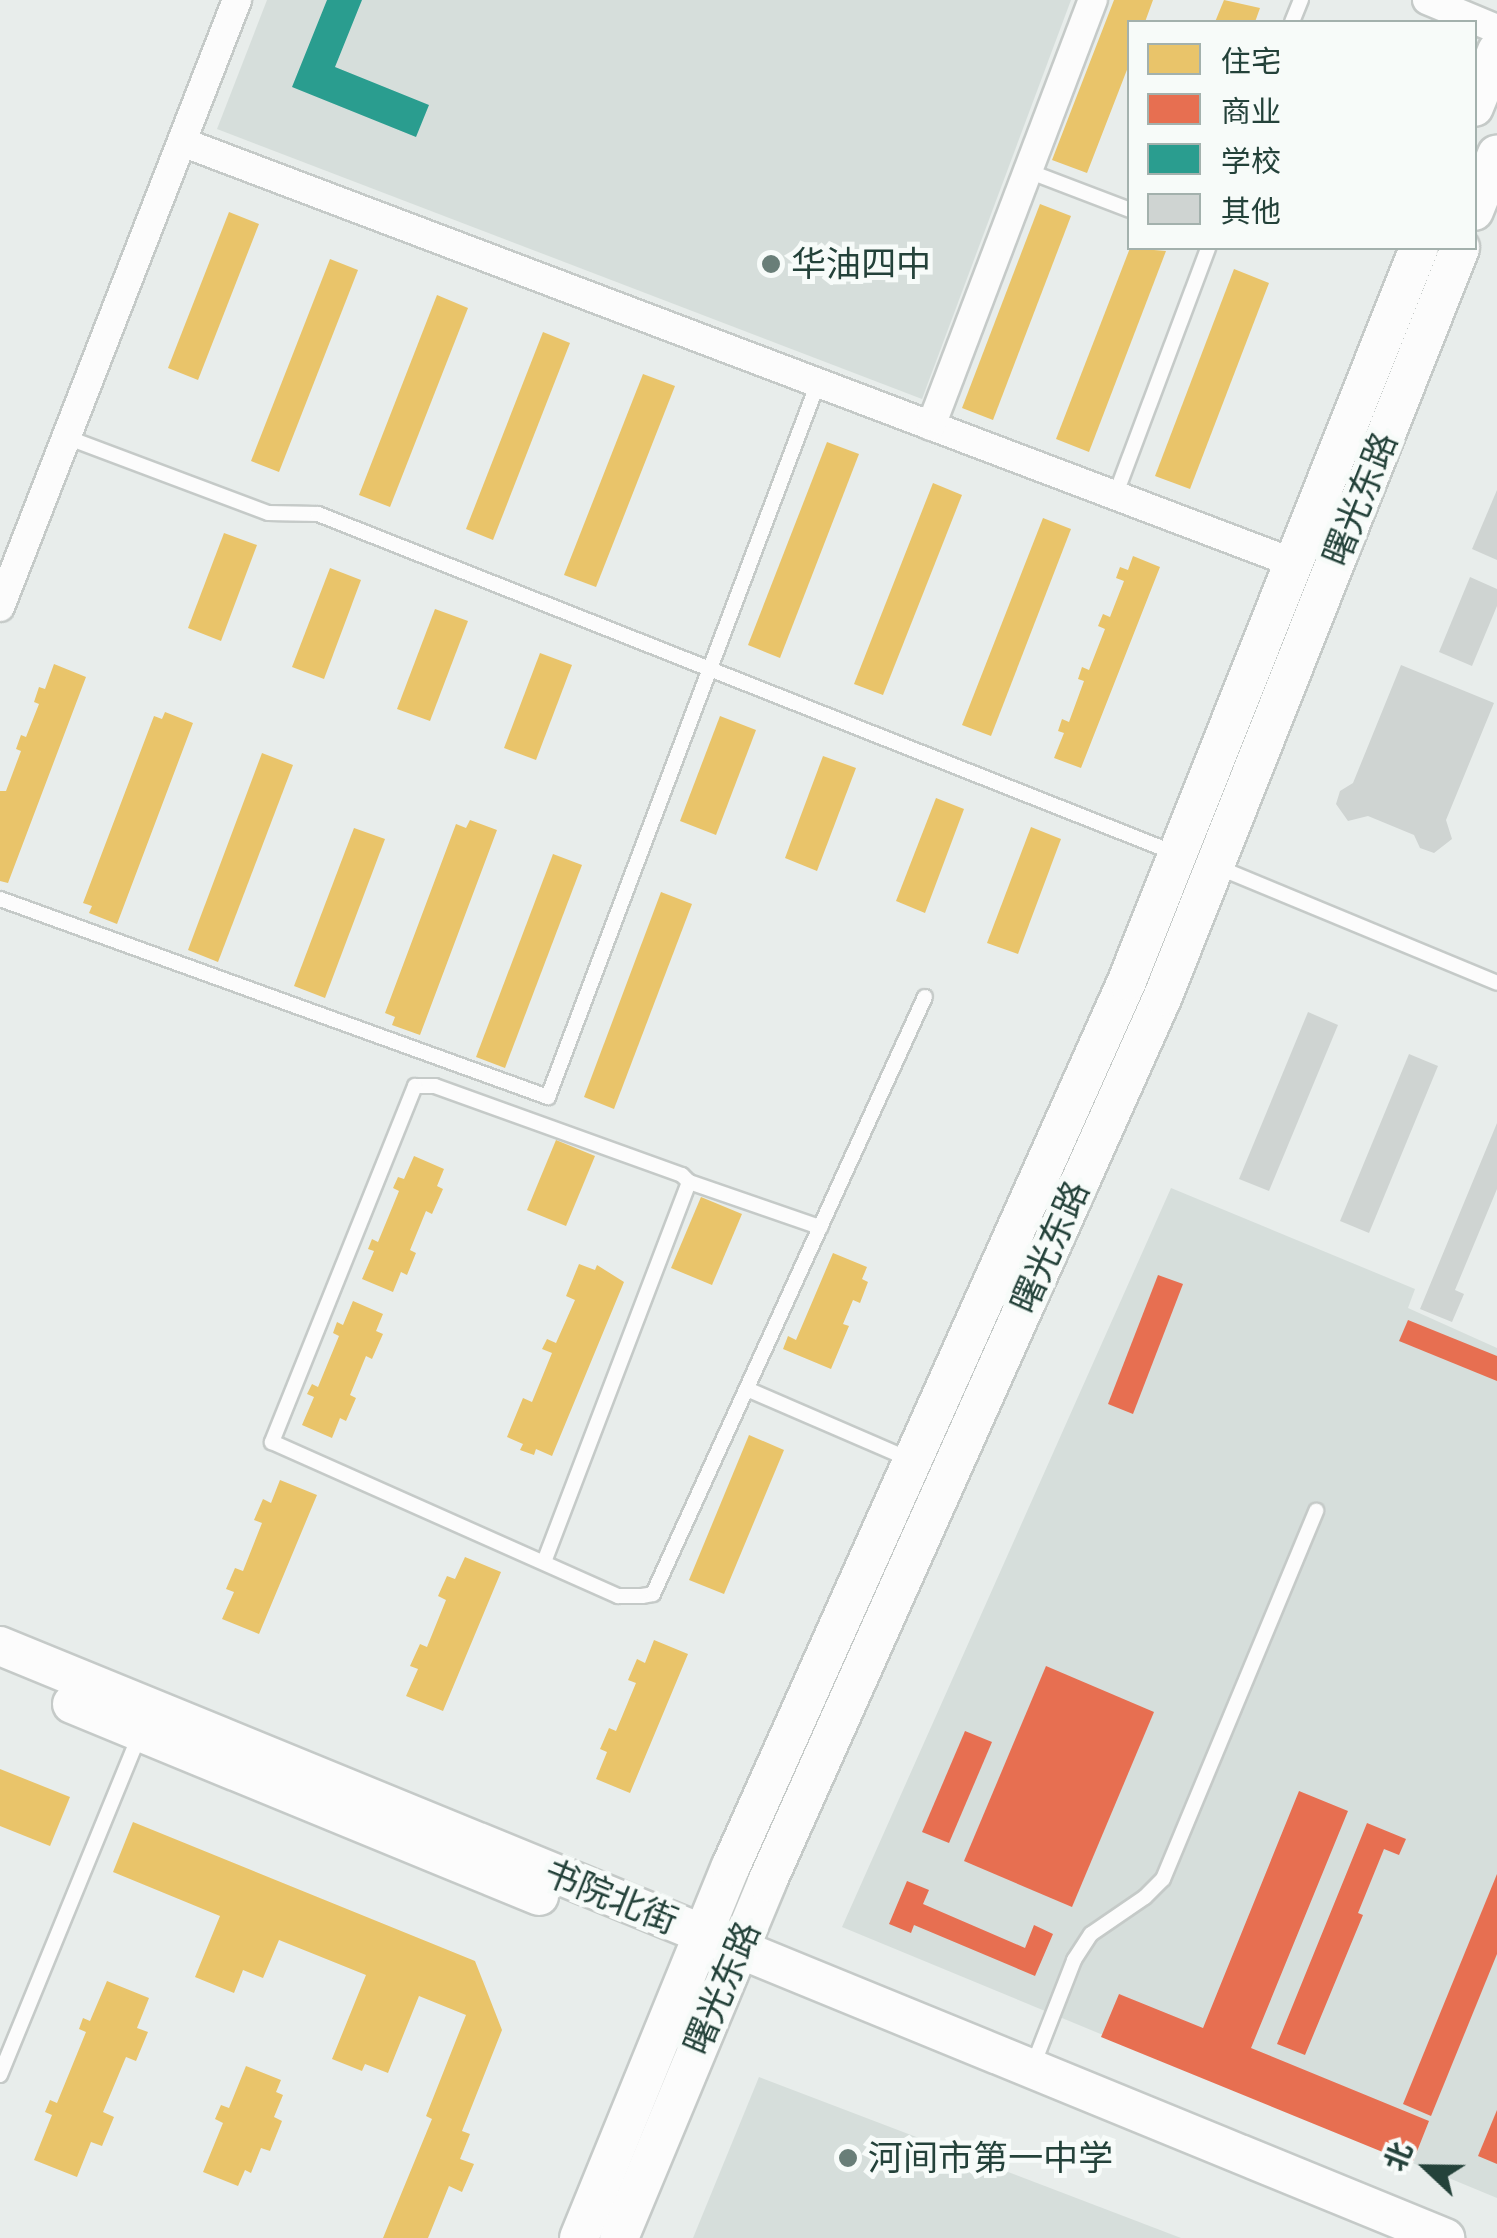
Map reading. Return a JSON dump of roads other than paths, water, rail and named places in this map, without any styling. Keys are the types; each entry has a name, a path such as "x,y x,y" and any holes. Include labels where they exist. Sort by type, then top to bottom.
{"main road":[{"path":"1477,101 1497,51"},
{"path":"1477,204 1497,154"},
{"name":"曙光东路","path":"579,2238 698,1947 1127,981 1418,250"},
{"name":"曙光东路","path":"619,2238 734,1961 1162,996 1459,250"},
{"name":"书院北街","path":"0,1646 698,1947"},
{"name":"书院北街","path":"0,1674 140,1732 734,1961 1032,2069 1445,2238"},
{"name":"书院北街","path":"734,1961 1376,2238"}],"street":[{"path":"0,607 237,0"},
{"path":"931,426 1092,0"},
{"path":"1427,0 1475,20"},
{"path":"182,142 1294,563"}],"lane":[{"path":"1028,171 1127,209"},
{"path":"1115,496 1207,250"},
{"path":"0,898 548,1097 818,383"},
{"path":"66,437 268,514 318,514 1178,854"},
{"path":"1214,866 1497,983"},
{"path":"820,1228 436,1086 415,1086 272,1442 618,1596 653,1594 925,998"},
{"path":"544,1562 688,1182"},
{"path":"746,1390 913,1461"},
{"path":"1032,2069 1074,1960 1091,1934 1145,1897 1163,1879 1316,1511"},
{"path":"0,2075 140,1732"}],"place":[{"name":"华油四中","path":"771,264"},
{"name":"河间市第一中学","path":"848,2158"}]}
